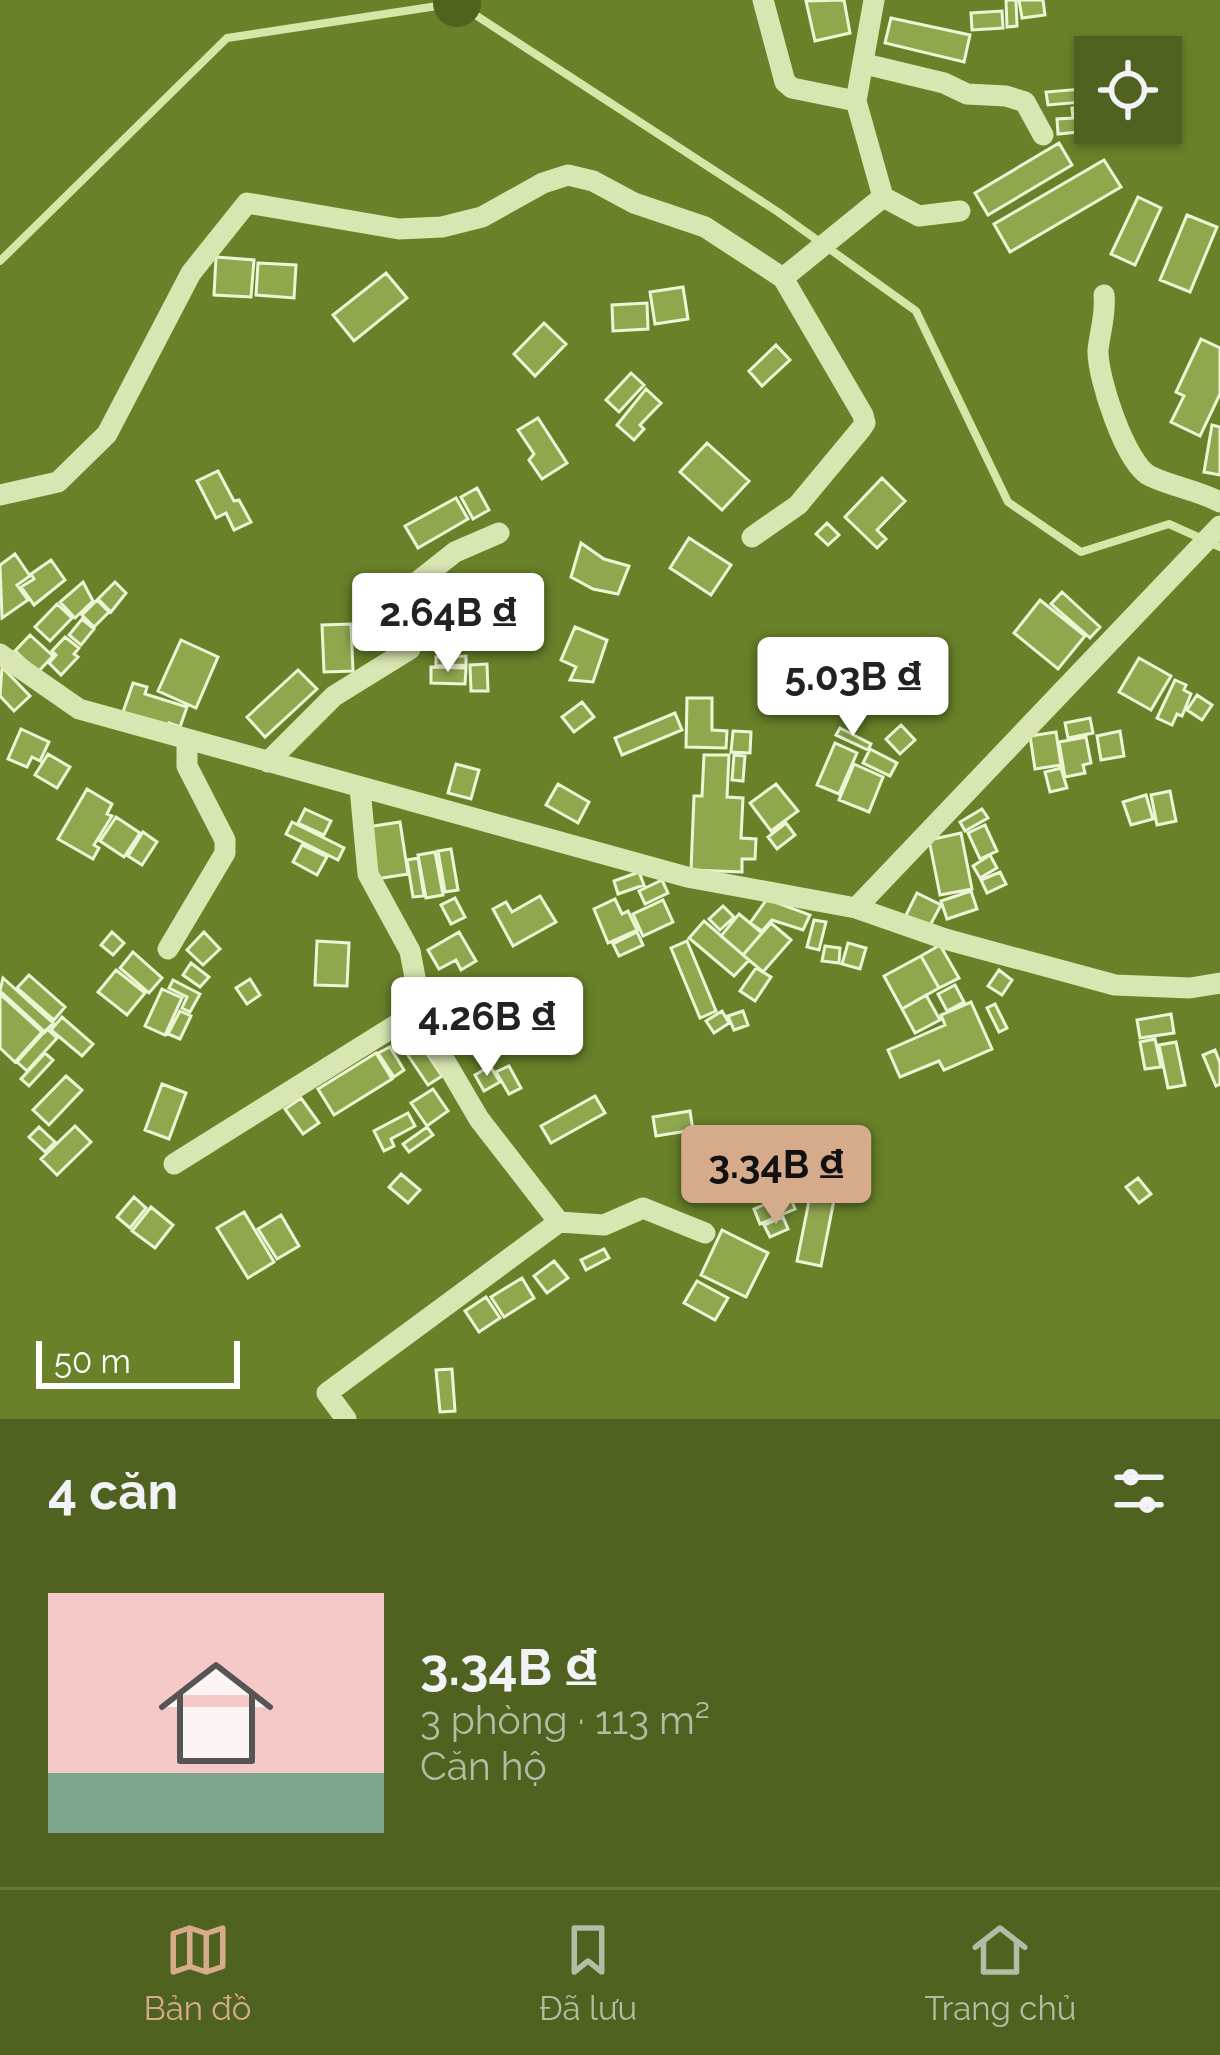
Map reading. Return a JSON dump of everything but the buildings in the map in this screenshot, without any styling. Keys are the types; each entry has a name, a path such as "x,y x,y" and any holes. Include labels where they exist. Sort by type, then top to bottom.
{"street":[{"path":"764,0 784,82 792,88 856,101"},
{"path":"874,0 856,101 883,197 919,216 960,211"},
{"path":"865,64 944,83 967,94 1025,102 1043,135"},
{"path":"0,495 58,482 107,434 191,274 247,203 399,230 442,227 482,217 543,183 568,176 593,181 634,203 705,227 783,278 865,422 798,506 752,537"},
{"path":"783,278 883,197"},
{"path":"1104,295 1100,374 1134,463 1146,475 1220,502"},
{"path":"856,908 1220,526"},
{"path":"268,762 334,696 410,649 412,586 455,552 499,532"},
{"path":"0,654 79,709 688,877 856,908 945,939 1115,986 1190,988 1220,983"},
{"path":"167,949 225,853 225,840 185,760 187,740"},
{"path":"360,788 368,874 410,951 424,1024 479,1118 559,1222"},
{"path":"174,1164 420,1010"},
{"path":"346,1419 327,1394 559,1222 604,1225 643,1208 705,1233"}],"waterway":[{"path":"0,261 227,38 457,3 778,212 916,311 1008,502 1081,552 1169,524 1220,547"}]}
